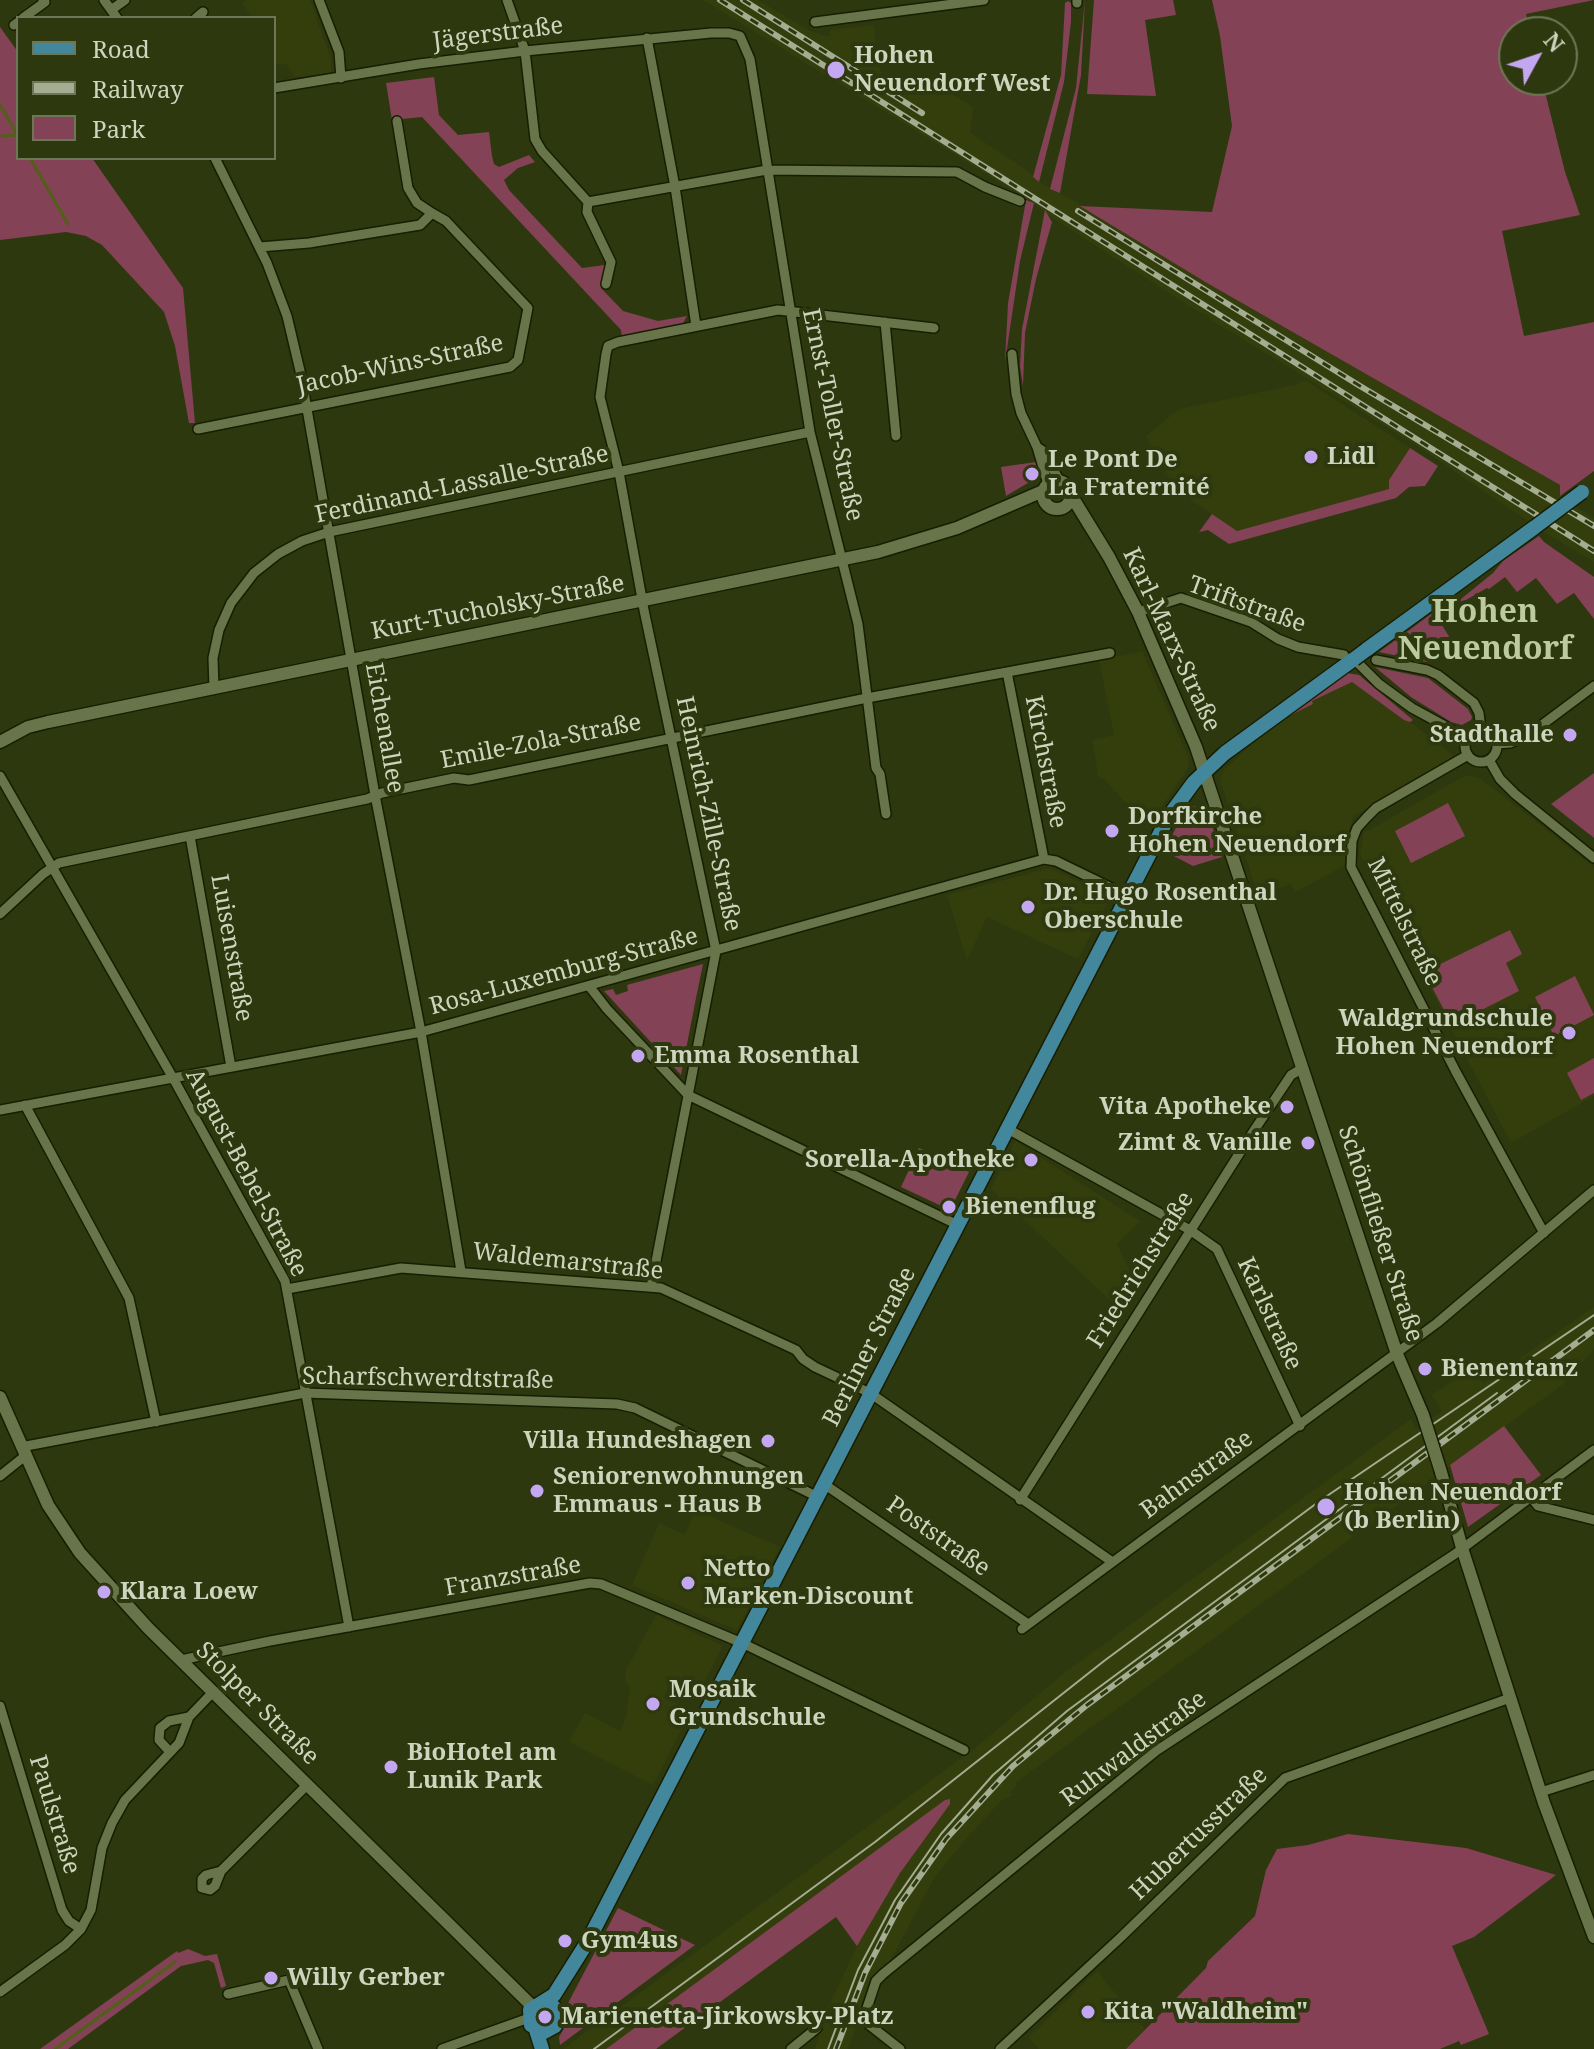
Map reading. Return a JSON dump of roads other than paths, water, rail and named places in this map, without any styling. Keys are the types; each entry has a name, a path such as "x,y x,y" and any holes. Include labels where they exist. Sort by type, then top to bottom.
{"main road":[{"name":"Karl-Marx-Straße","path":"1093,530 1064,507 1054,509 1049,490 1067,484 1093,530 1138,612 1205,771"},
{"name":"Berliner Straße","path":"536,2014 554,1995 583,1949 1172,810 1205,771 1253,730 1358,659 1588,488"},
{"name":"Kurt-Tucholsky-Straße","path":"0,742 28,727 843,560 921,540 1049,490"},
{"path":"1064,507 1071,495"},
{"name":"Schönfließer Straße","path":"1205,771 1397,1354 1423,1415 1462,1548 1541,1792 1594,1937"},
{"name":"Stolper Straße","path":"0,1397 58,1522 80,1553 181,1660 536,2014"},
{"name":"Berliner Straße","path":"552,2029 557,2022 560,2004 582,1959 583,1949"},
{"path":"536,2014 554,2007 558,2013"},
{"path":"536,2014 544,2032 552,2029 551,2049"},
{"path":"536,2014 542,2049"}],"street":[{"path":"26,16 45,2 43,0"},
{"path":"104,0 114,14 125,0"},
{"path":"319,0 339,52 341,78"},
{"path":"507,0 525,51 535,139 588,202 587,212 611,262 606,284"},
{"path":"815,22 984,0"},
{"name":"Jägerstraße","path":"276,88 419,64 525,51 729,33"},
{"name":"Ernst-Toller-Straße","path":"729,33 740,36 750,59 810,432 858,624 886,814"},
{"path":"647,38 675,187 696,326 789,310 806,315 934,328"},
{"name":"Jacob-Wins-Straße","path":"198,429 516,365 528,308 446,221 417,203 408,188 397,121"},
{"name":"Eichenallee","path":"216,160 260,247 287,316 307,406 375,795 421,1032 461,1271"},
{"path":"588,202 767,170 957,172 1020,201"},
{"path":"260,247 309,243 420,225 432,213"},
{"path":"885,322 896,436"},
{"name":"Heinrich-Zille-Straße","path":"651,1287 716,951 619,472 600,397 608,346 696,326"},
{"name":"Karl-Marx-Straße","path":"1012,354 1021,413 1037,447 1043,451 1049,490"},
{"name":"Ferdinand-Lassalle-Straße","path":"214,688 213,658 219,630 231,603 254,573 278,554 302,541 329,532 810,432"},
{"name":"Triftstraße","path":"1138,612 1181,598 1251,622 1298,647 1427,670 1474,703 1481,730"},
{"name":"Emile-Zola-Straße","path":"51,867 454,778 469,780 867,698 1110,653"},
{"path":"1358,659 1412,708 1467,738"},
{"name":"Kirchstraße","path":"1007,672 1044,859"},
{"path":"1497,744 1527,736 1594,686"},
{"path":"1481,730 1491,733 1497,744 1496,753 1489,760 1476,762 1465,747 1467,738 1481,730"},
{"name":"Mittelstraße","path":"1468,755 1376,808 1357,828 1352,841 1351,867 1431,1025 1544,1233"},
{"path":"1489,760 1500,779 1515,794 1594,858"},
{"name":"August-Bebel-Straße","path":"0,776 173,1078 287,1289 349,1627"},
{"name":"Luisenstraße","path":"190,836 231,1067"},
{"path":"1044,859 1056,861 1126,895"},
{"name":"Rosa-Luxemburg-Straße","path":"0,1110 421,1032 1044,859"},
{"path":"0,914 51,867"},
{"path":"589,986 688,1095 958,1225"},
{"name":"Friedrichstraße","path":"1020,1500 1291,1075 1303,1068"},
{"path":"25,1105 129,1298 156,1422"},
{"name":"Karlstraße","path":"1006,1128 1190,1230 1217,1249 1300,1426"},
{"name":"Bahnstraße","path":"1025,1626 1397,1354 1594,1190"},
{"name":"Waldemarstraße","path":"287,1289 391,1268 661,1288 791,1348 815,1367 870,1393 1111,1561"},
{"name":"Scharfschwerdtstraße","path":"0,1476 23,1452 305,1393 626,1405 821,1490"},
{"name":"Ruhwaldstraße","path":"900,2049 865,2024 863,2017 876,1981 883,1974 1156,1751 1462,1548 1594,1450"},
{"name":"Poststraße","path":"821,1490 1025,1626"},
{"path":"1531,1497 1538,1506 1594,1520"},
{"name":"Franzstraße","path":"181,1660 590,1583 611,1588 742,1643 964,1750"},
{"path":"0,1992 65,1945 81,1929 91,1910 102,1848 112,1823 125,1800 170,1752 184,1734 189,1717 213,1692"},
{"name":"Hubertusstraße","path":"1000,2049 1285,1778 1510,1698"},
{"name":"Paulstraße","path":"0,1706 62,1910 69,1921 81,1929"},
{"path":"170,1752 159,1740 160,1728 169,1721 189,1717"},
{"path":"1541,1792 1594,1775"},
{"path":"221,1871 307,1785"},
{"path":"228,1994 302,1978"},
{"path":"291,1982 318,2049"},
{"path":"442,2049 536,2014"},
{"path":"791,2049 817,2028"}],"waterway":[{"path":"0,105 16,133"},
{"path":"2,136 16,135"},
{"path":"31,160 68,224"},
{"path":"55,2049 175,1962"}],"tram line":[{"path":"594,2049 875,1842 1104,1661 1321,1500 1594,1315"},
{"path":"828,2049 858,1970 895,1900 941,1834 993,1775 1067,1711 1497,1393"}],"railway":[{"path":"720,0 1594,551"},
{"path":"743,0 922,113"},
{"path":"1078,211 1360,386 1594,526"},
{"path":"836,2049 865,1973 901,1903 946,1839 1013,1766 1087,1705 1594,1330"}],"place":[{"name":"Hohen Neuendorf West","path":"836,70"},
{"name":"Lidl","path":"1311,457"},
{"name":"Le Pont De La Fraternité","path":"1032,474"},
{"name":"Stadthalle","path":"1570,735"},
{"name":"Dorfkirche Hohen Neuendorf","path":"1112,831"},
{"name":"Dr. Hugo Rosenthal Oberschule","path":"1028,907"},
{"name":"Waldgrundschule Hohen Neuendorf","path":"1569,1033"},
{"name":"Emma Rosenthal","path":"638,1056"},
{"name":"Vita Apotheke","path":"1287,1107"},
{"name":"Zimt & Vanille","path":"1308,1143"},
{"name":"Sorella-Apotheke","path":"1031,1160"},
{"name":"Bienenflug","path":"949,1207"},
{"name":"Bienentanz","path":"1425,1369"},
{"name":"Villa Hundeshagen","path":"768,1441"},
{"name":"Seniorenwohnungen Emmaus - Haus B","path":"537,1491"},
{"name":"Hohen Neuendorf (b Berlin)","path":"1326,1507"},
{"name":"Netto Marken-Discount","path":"688,1583"},
{"name":"Klara Loew","path":"104,1592"},
{"name":"Mosaik Grundschule","path":"653,1704"},
{"name":"BioHotel am Lunik Park","path":"391,1767"},
{"name":"Gym4us","path":"565,1941"},
{"name":"Willy Gerber","path":"271,1978"},
{"name":"Kita \"Waldheim\"","path":"1088,2012"},
{"name":"Marienetta-Jirkowsky-Platz","path":"545,2017"}],"district":[{"name":"Hohen Neuendorf","path":"1485,632"}]}
